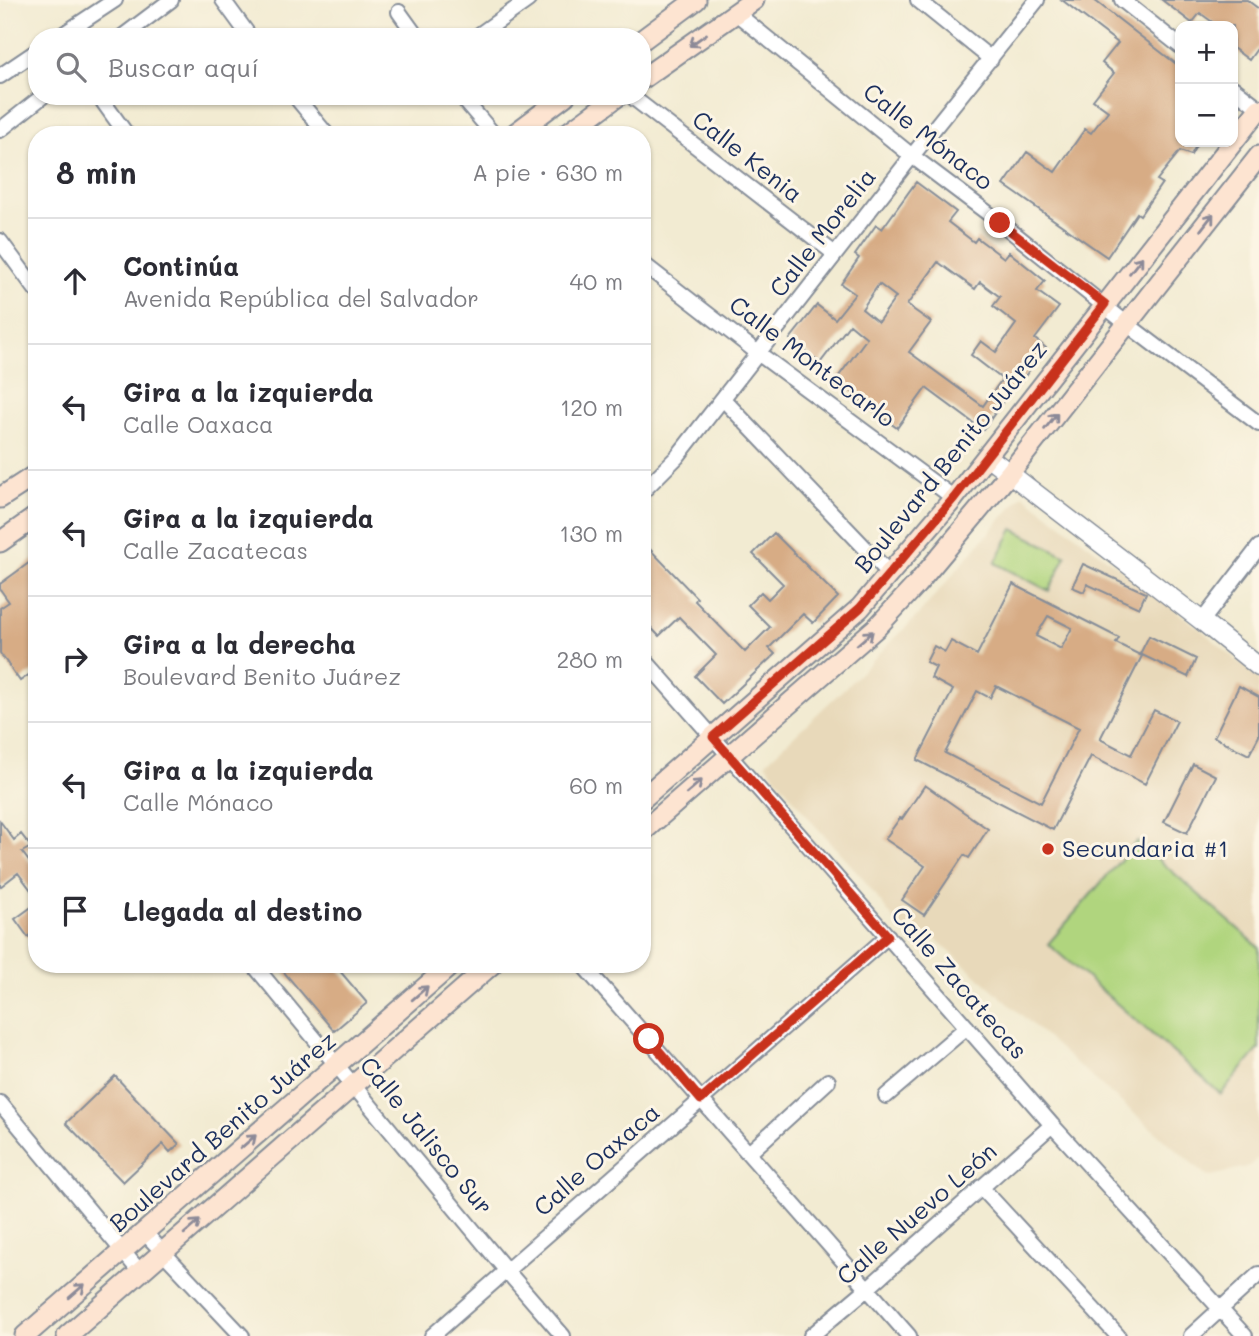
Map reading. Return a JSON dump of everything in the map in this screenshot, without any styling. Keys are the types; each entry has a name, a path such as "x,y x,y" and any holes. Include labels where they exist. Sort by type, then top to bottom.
{"main road":[{"path":"651,33 696,0"},
{"path":"651,73 754,0"},
{"path":"525,126 553,105"},
{"path":"577,126 606,105"},
{"name":"Boulevard Benito Juárez","path":"651,791 860,608 954,498 1259,108"},
{"path":"651,824 877,627 917,584 1009,474 1259,156"},
{"path":"0,498 28,480"},
{"path":"0,542 28,522"},
{"name":"Boulevard Benito Juárez","path":"25,1336 442,973"},
{"name":"Boulevard Benito Juárez","path":"67,1336 482,973"}],"street":[{"path":"73,28 115,0"},
{"path":"134,28 171,0"},
{"path":"223,0 243,28"},
{"path":"489,28 528,0"},
{"path":"918,0 990,59"},
{"name":"Calle Morelia","path":"651,483 677,457 1037,0"},
{"path":"1122,0 1175,42"},
{"path":"399,12 410,28"},
{"name":"Calle Mónaco","path":"736,13 912,156 1259,424"},
{"path":"0,76 28,57"},
{"path":"1238,92 1259,108"},
{"path":"0,130 32,105"},
{"path":"105,105 121,126"},
{"path":"302,105 320,126"},
{"path":"469,105 486,126"},
{"name":"Calle Kenia","path":"643,105 835,254"},
{"path":"0,241 28,279"},
{"name":"Calle Montecarlo","path":"651,270 954,498"},
{"path":"723,399 889,573"},
{"path":"987,456 1259,667"},
{"path":"1202,621 1259,547"},
{"name":"Calle Zacatecas","path":"651,667 1052,1125 1245,1336"},
{"name":"Calle Oaxaca","path":"432,1336 888,936"},
{"name":"Calle Jalisco Sur","path":"261,973 563,1336"},
{"path":"591,973 909,1336"},
{"path":"886,1096 967,1027"},
{"path":"749,1153 828,1081"},
{"path":"0,1103 140,1272"},
{"name":"Calle Nuevo León","path":"811,1336 1052,1125"},
{"path":"981,1187 1118,1336"},
{"path":"145,1233 242,1336"},
{"path":"1191,1336 1259,1274"}],"shaded area":[{"name":"Secundaria #1","path":"1023,495 1201,630 1259,679 1259,1157 1249,1166 1208,1177 931,935 904,933 860,875 813,823 765,763 920,613"}],"green space":[{"path":"1013,529 1066,556 1049,591 995,563"},
{"path":"1137,841 1259,947 1259,1049 1221,1094 1048,944"}],"building":[{"path":"1062,0 1094,0 1175,63 1175,147 1195,147 1191,155 1180,151 1157,180 1162,183 1140,215 1137,213 1107,257 1004,185 1027,152 1055,172 1085,129 1091,133 1108,111 1093,100 1114,73 1102,63 1118,43"},
{"path":"1162,0 1247,0 1259,9 1259,46 1249,60 1238,52 1238,21 1211,21 1200,13 1194,21 1189,21"},
{"path":"916,182 956,212 948,222 974,242 977,238 1004,258 1009,252 1045,281 1037,291 1059,307 1035,339 1046,348 1016,388 1013,387 983,430 926,388 897,428 860,401 862,398 836,380 867,338 850,324 820,363 790,339 817,305 835,319 855,294 841,284 859,258 855,255 876,225 882,229","holes":["938,262 975,289 980,282 1000,297 993,306 1016,324 996,352 981,341 971,355 1002,379 983,406 909,352 931,322 907,305","879,284 896,297 878,322 862,309"]},
{"path":"774,533 838,597 813,623 803,614 769,648 775,654 722,704 695,676 716,655 679,617 659,636 651,628 651,550 745,652 770,627 748,605 761,592 768,599 783,584 753,554"},
{"path":"28,564 28,675 20,681 0,653 0,608 9,602 0,589 0,584"},
{"path":"1083,564 1146,593 1139,608 1087,584 1084,592 1072,587"},
{"path":"1013,584 1119,638 1116,643 1142,656 1100,739 1131,755 1154,710 1177,721 1145,784 1091,756 1053,830 917,760 953,690 931,678 936,667 926,662 934,646 945,652 951,641 977,655","holes":["1048,616 1072,628 1061,649 1036,636","996,686 1079,728 1041,803 945,753 977,691 990,698"]},
{"path":"1149,636 1196,659 1188,677 1140,654"},
{"path":"1239,686 1259,697 1259,736 1249,755 1214,737"},
{"path":"1193,764 1216,776 1187,833 1164,822"},
{"path":"925,785 988,829 969,858 964,855 924,915 902,900 925,866 885,839"},
{"path":"0,821 14,840 21,834 28,843 28,849 22,852 28,860 28,886 18,873 0,887"},
{"path":"28,910 28,937 15,919"},
{"path":"285,973 342,973 367,1003 334,1031"},
{"path":"115,1076 179,1144 170,1152 163,1144 123,1182 66,1123"}],"place":[{"name":"Secundaria #1","path":"1048,849"}],"route":[{"path":"649,1039 701,1100 888,936 713,737 860,608 954,498 1105,304 1000,223"}]}
